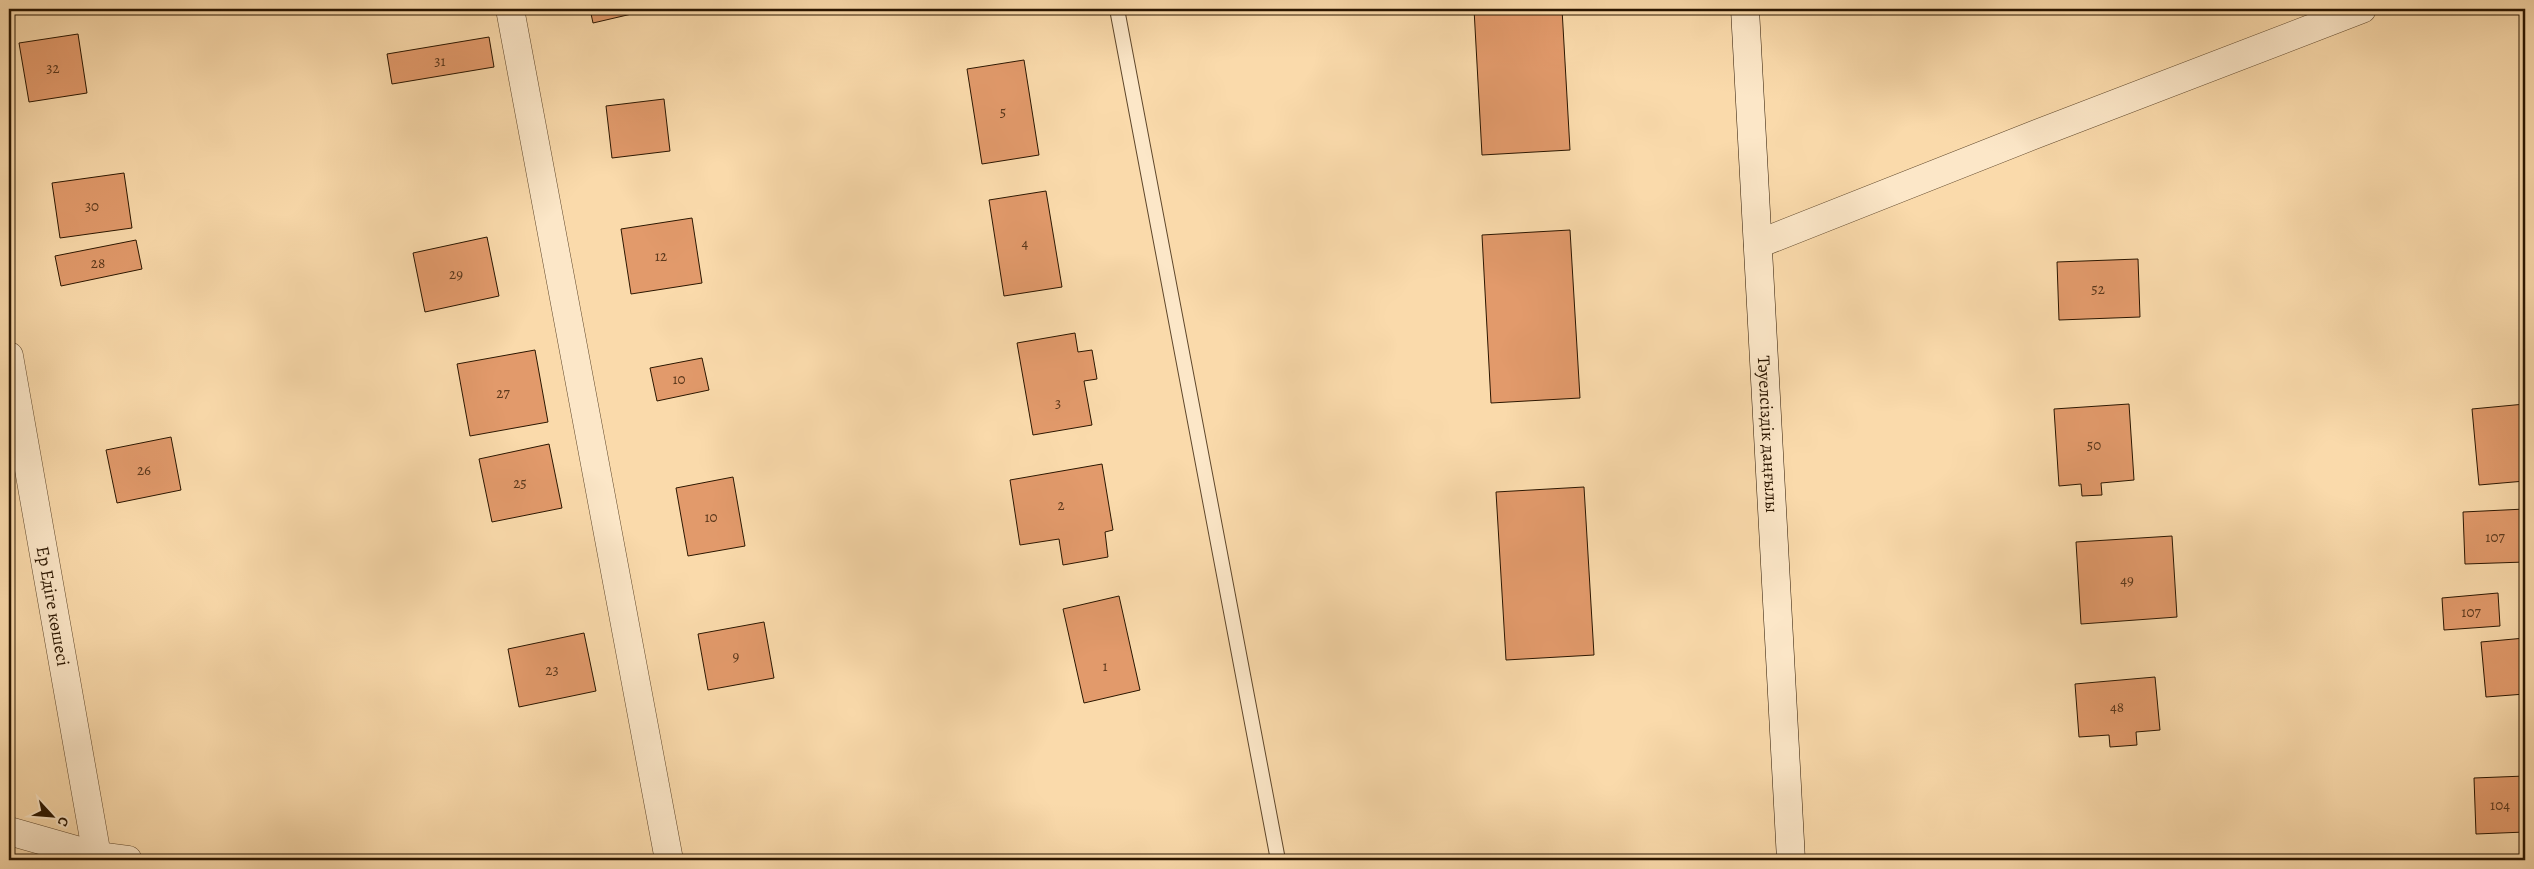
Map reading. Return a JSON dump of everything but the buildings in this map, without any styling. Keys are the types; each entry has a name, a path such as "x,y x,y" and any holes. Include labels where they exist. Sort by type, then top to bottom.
{"street":[{"path":"510,9 670,860"},
{"name":"Тәуелсіздік даңғылы","path":"1746,9 1791,860"},
{"path":"1758,244 2030,136 2362,9"},
{"name":"Ер Едіге көшесі","path":"9,356 97,856"},
{"path":"9,831 97,856 128,860"}],"lane":[{"path":"1116,9 1278,860"}]}
